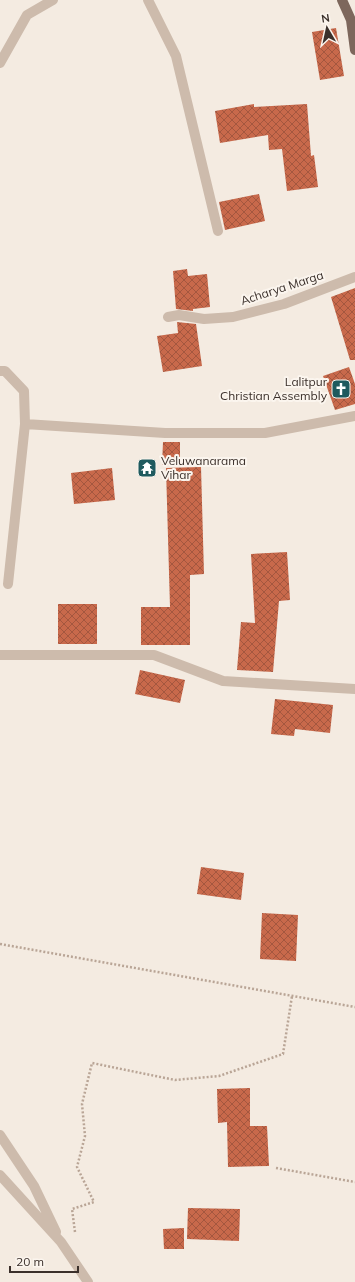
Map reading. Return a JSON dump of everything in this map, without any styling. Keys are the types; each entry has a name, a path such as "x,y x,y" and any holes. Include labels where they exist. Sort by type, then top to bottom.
{"main road":[{"path":"342,0 351,20 355,50"}],"street":[{"path":"0,63 27,15 53,0"},
{"path":"148,0 176,56 218,231"},
{"name":"Acharya Marga","path":"168,317 179,315 204,319 233,317 284,304 355,277"},
{"path":"0,370 5,371 24,391 25,424 8,584"},
{"path":"25,424 165,433 265,433 355,416"},
{"path":"0,656 154,655 223,681 355,689"},
{"path":"0,1135 34,1186 61,1242 88,1282"},
{"path":"0,1175 61,1242"}],"path":[{"path":"0,944 355,1007"},
{"path":"77,1238 72,1209 94,1202 78,1167 85,1136 82,1104 92,1063 175,1080 219,1076 283,1054 292,996"},
{"path":"276,1168 355,1182"}],"building":[{"path":"336,28 344,76 320,80 312,32"},
{"path":"254,104 254,107 307,104 311,156 314,155 318,187 287,191 282,149 269,150 268,135 220,143 215,111"},
{"path":"259,194 265,221 225,230 219,202"},
{"path":"187,269 188,276 207,274 210,307 193,309 193,311 176,309 173,271"},
{"path":"355,288 355,360 350,360 331,297"},
{"path":"177,322 196,324 202,366 163,372 157,336 178,333"},
{"path":"349,367 355,384 355,404 335,410 323,376"},
{"path":"163,442 180,442 180,465 162,465"},
{"path":"201,467 204,574 190,575 190,645 141,645 141,607 170,607 166,468"},
{"path":"112,468 115,500 74,504 71,473"},
{"path":"287,552 290,600 279,601 273,672 237,670 241,622 255,623 251,554"},
{"path":"58,604 97,604 97,644 58,644"},
{"path":"140,670 185,680 180,703 135,694"},
{"path":"275,699 333,705 330,733 295,729 294,736 271,734"},
{"path":"201,867 244,873 241,900 197,894"},
{"path":"262,913 298,915 296,961 260,959"},
{"path":"250,1088 250,1126 267,1126 269,1166 228,1167 227,1122 218,1123 217,1089"},
{"path":"188,1208 240,1209 239,1241 187,1239"},
{"path":"184,1228 184,1249 164,1249 163,1229"}],"place":[{"name":"Lalitpur Christian Assembly","path":"341,389"},
{"name":"Veluwanarama Vihar","path":"147,468"}]}
